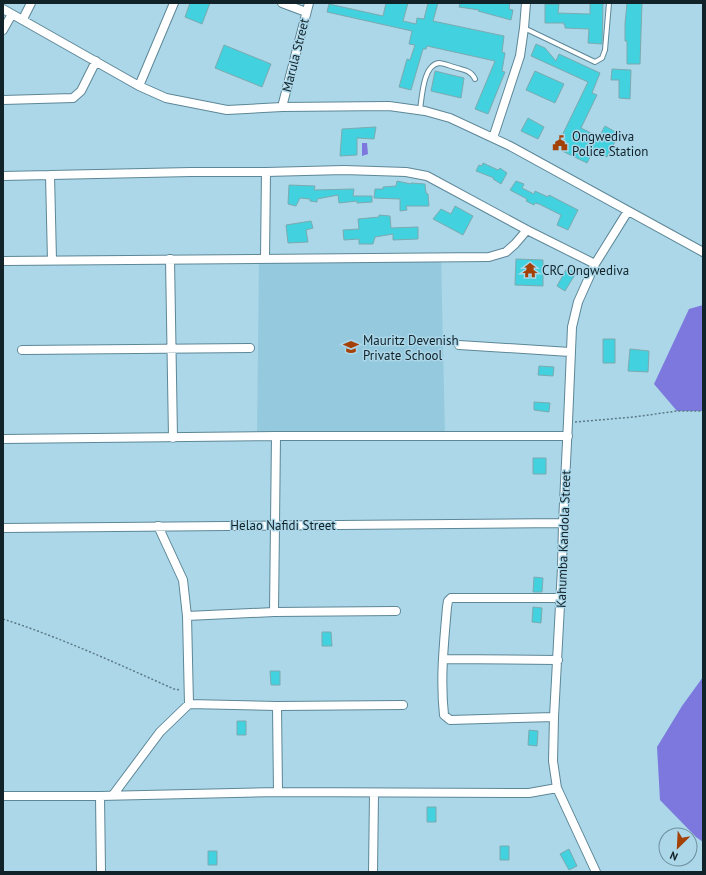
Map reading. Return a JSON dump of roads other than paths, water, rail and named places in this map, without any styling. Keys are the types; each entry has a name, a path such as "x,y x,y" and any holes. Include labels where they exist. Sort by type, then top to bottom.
{"street":[{"path":"23,19 31,3"},
{"path":"139,86 174,3"},
{"path":"282,3 306,12"},
{"name":"Marula Street","path":"282,107 309,3"},
{"path":"493,138 518,64 524,28 526,3"},
{"path":"3,9 139,86 166,98 227,110 282,107 389,106 420,110 450,118 493,138 703,252"},
{"path":"3,30 12,14"},
{"path":"3,100 73,98 81,91 96,62"},
{"path":"3,176 344,170 406,172 427,176 527,230 595,264"},
{"path":"265,258 266,172"},
{"path":"50,175 52,260"},
{"name":"Kahumba Kandola Street","path":"596,872 557,788 553,761 568,436 570,352 572,327 578,302 595,264 628,211"},
{"path":"3,261 490,257 506,252 527,230"},
{"path":"170,259 173,438"},
{"path":"459,344 570,352"},
{"path":"22,350 250,348"},
{"path":"274,612 276,436"},
{"path":"3,439 276,436 568,436"},
{"name":"Helao Nafidi Street","path":"3,528 563,523"},
{"path":"158,526 183,580 187,616 189,704"},
{"path":"554,717 450,720 444,715 442,698 443,659 447,607 448,601 451,598 560,598"},
{"path":"187,616 274,612 396,611"},
{"path":"443,659 558,660"},
{"path":"113,795 160,732 189,704 277,706 403,705"},
{"path":"277,706 278,792"},
{"path":"3,796 100,796 278,792 529,793 557,788"},
{"path":"373,872 374,793"},
{"path":"100,796 101,872"}],"lane":[{"path":"524,28 595,62 602,58 605,50 609,3"},
{"path":"420,110 427,72 431,66 440,63 472,73 475,79"}],"place":[{"name":"Ongwediva Police Station","path":"560,143"},
{"name":"CRC Ongwediva","path":"530,270"},
{"name":"Mauritz Devenish Private School","path":"351,347"}]}
